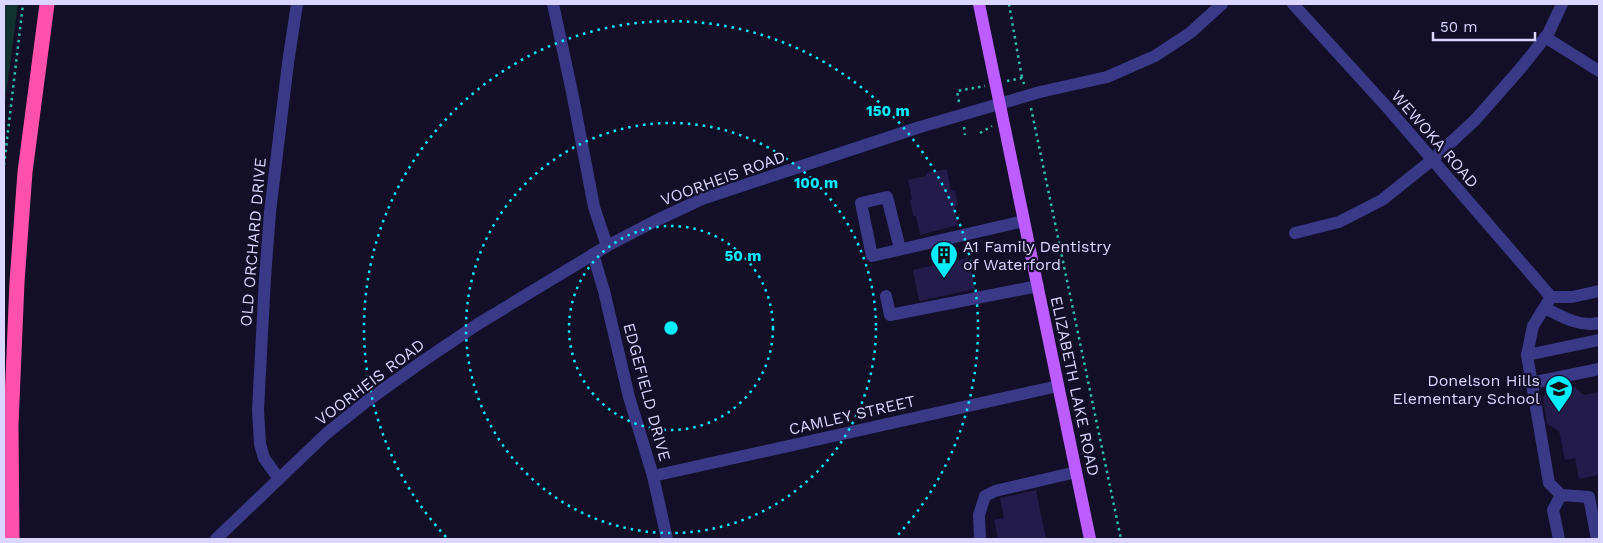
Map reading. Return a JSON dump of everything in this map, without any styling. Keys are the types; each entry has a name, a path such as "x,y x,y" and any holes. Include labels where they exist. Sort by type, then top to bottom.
{"highway":[{"path":"12,539 11,425 8,374 25,172 47,4"}],"main road":[{"name":"ELIZABETH LAKE ROAD","path":"979,4 1090,539"}],"street":[{"name":"OLD ORCHARD DRIVE","path":"279,478 264,458 260,444 258,410 270,212 286,72 297,4"},
{"path":"553,4 594,207 607,246"},
{"name":"VOORHEIS ROAD","path":"216,539 279,478 367,401 478,324 607,246 702,199 857,147 1040,92 1107,77 1155,56 1190,33 1222,4"},
{"name":"WEWOKA ROAD","path":"1293,4 1386,106 1548,302"},
{"path":"1295,233 1339,222 1382,200 1432,160 1475,120 1520,69 1545,37 1562,4"},
{"path":"1545,37 1599,71"},
{"path":"900,250 887,197 861,203 872,256 900,250 1024,221"},
{"name":"EDGEFIELD DRIVE","path":"593,254 604,291 629,397 653,476 667,539"},
{"path":"886,296 890,315 1038,286"},
{"path":"1596,539 1590,497 1561,494 1549,483 1527,355 1533,326 1548,302 1599,291"},
{"path":"1548,302 1569,320 1589,325 1599,323"},
{"path":"1527,355 1599,340"},
{"path":"1531,383 1599,369"},
{"name":"CAMLEY STREET","path":"653,476 1058,386"},
{"path":"980,539 979,515 985,496 995,491 1076,472"},
{"path":"1559,539 1553,510 1561,494"}],"path":[{"path":"4,165 23,4"},
{"path":"1009,4 1022,78"},
{"path":"1031,108 1121,539"}],"green space":[{"path":"4,4 18,4 4,109"}],"building":[{"path":"947,169 951,191 955,190 958,206 955,207 958,225 920,235 916,216 913,216 908,180 926,176 926,173"},
{"name":"A1 Family Dentistry of Waterford","path":"968,258 975,289 919,301 913,270"},
{"path":"1569,383 1584,395 1599,392 1599,475 1579,479 1575,458 1565,460 1559,431 1547,424 1543,397 1549,388"},
{"path":"1036,490 1046,539 998,539 994,520 1004,518 1000,498"}],"place":[{"name":"A1 Family Dentistry of Waterford","path":"944,279"},
{"name":"Donelson Hills Elementary School","path":"1559,413"}]}
